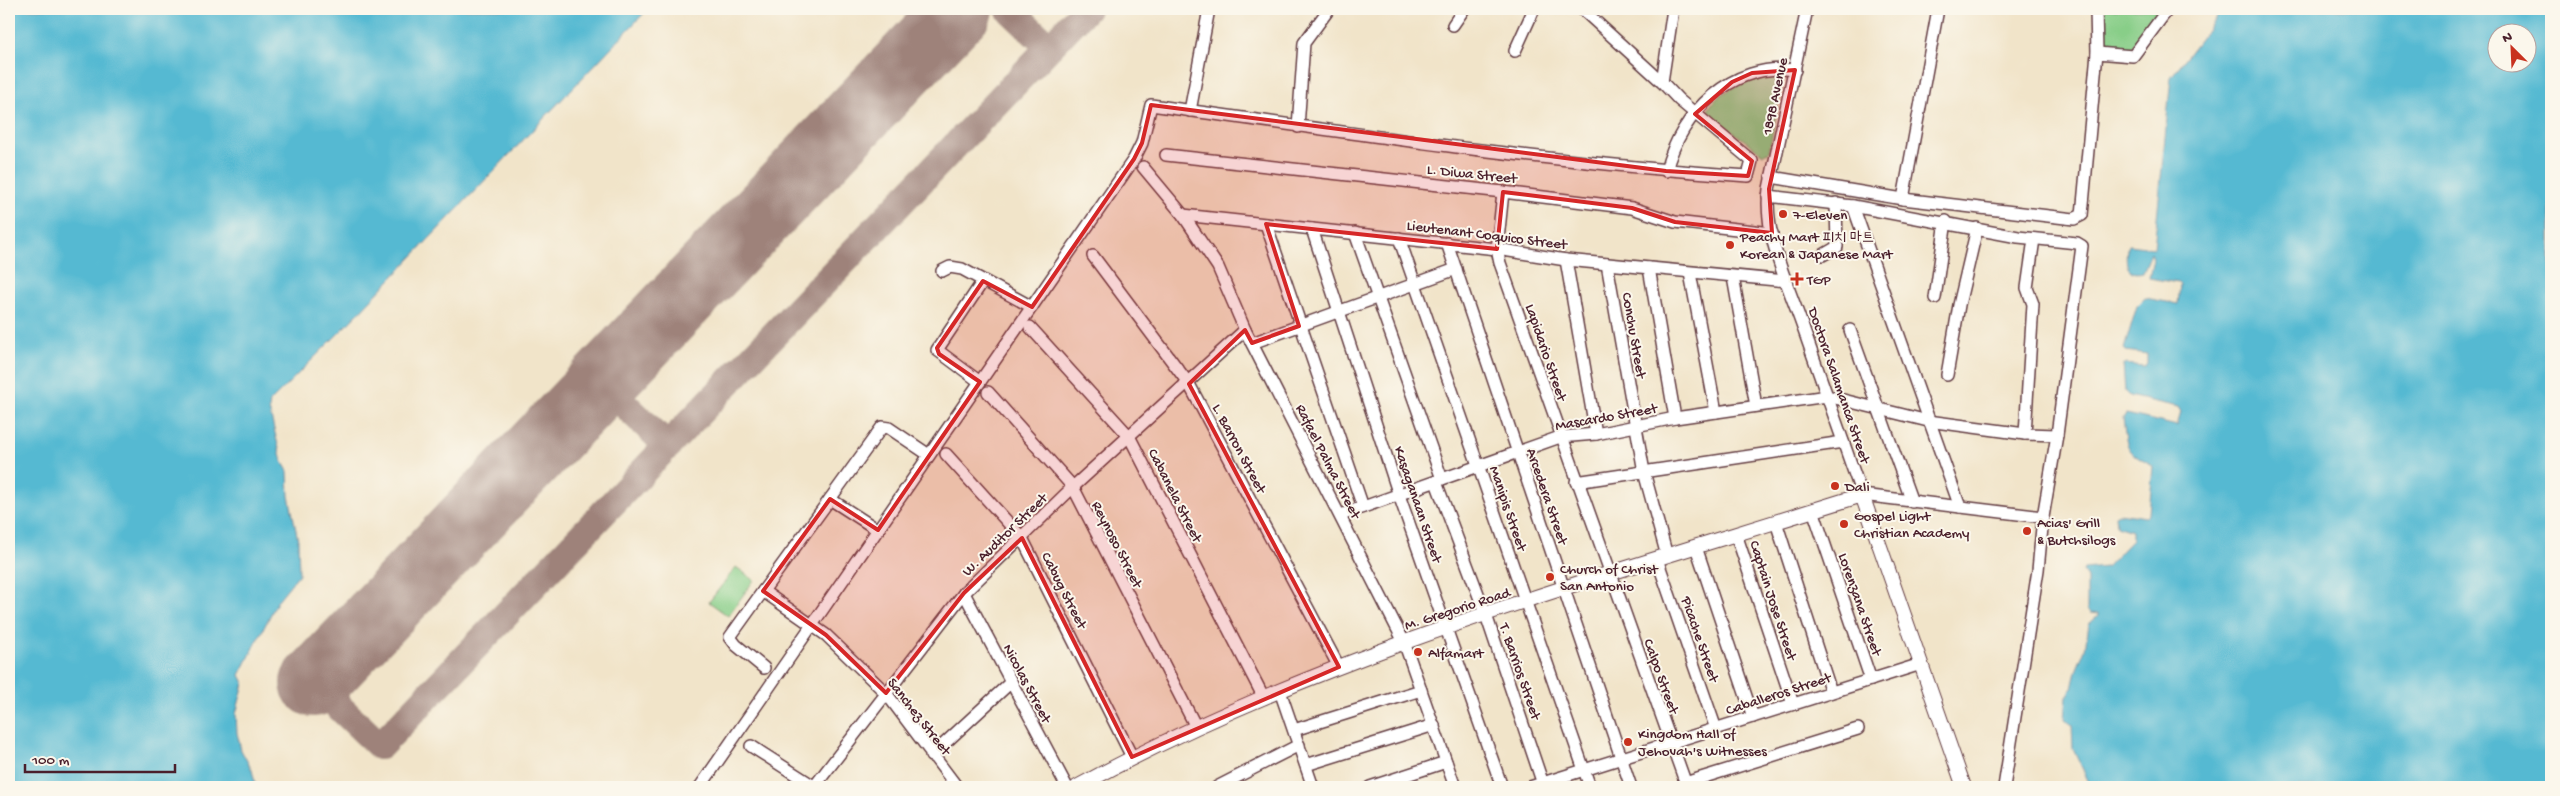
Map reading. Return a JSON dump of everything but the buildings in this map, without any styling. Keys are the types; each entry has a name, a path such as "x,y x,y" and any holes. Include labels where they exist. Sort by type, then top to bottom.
{"main road":[{"name":"M. Gregorio Road","path":"1077,787 1132,757 1196,727 1280,691 1404,642 1610,574 1862,495"},
{"name":"Doctora Salamanca Street","path":"1862,495 1964,787"}],"street":[{"path":"1190,111 1209,9"},
{"path":"1298,127 1304,43 1329,9"},
{"path":"1453,25 1464,9"},
{"path":"1514,51 1534,9"},
{"path":"700,787 1134,160 1142,143 1151,106 1298,127 1666,171 1748,176 1752,161 1694,114 1582,9"},
{"path":"1662,82 1673,9"},
{"name":"1898 Avenue","path":"1768,193 1807,9"},
{"path":"1903,199 1938,9"},
{"path":"1771,177 1903,199 2074,219 2082,216 2097,53 2094,9"},
{"path":"2097,53 2133,56 2168,9"},
{"path":"1666,171 1672,148 1694,114 1712,96 1732,82 1752,72 1766,69 1795,70"},
{"name":"L. Diwa Street","path":"1166,155 1632,208 1675,222 1772,233"},
{"name":"Rafael Palma Street","path":"1143,167 1183,215 1211,255 1245,330 1404,642 1455,787"},
{"name":"Lapidario Street","path":"1503,192 1497,249 1500,263 1610,574"},
{"path":"1768,193 1946,221 2034,239 2077,243 2083,249 2057,435 2042,517 2038,570 2004,787"},
{"name":"Doctora Salamanca Street","path":"1768,193 1772,233 1862,495"},
{"path":"1823,255 1837,247 1836,203"},
{"path":"1853,206 1960,507"},
{"name":"Lieutenant Coquico Street","path":"1183,215 1447,243 1566,260 1787,281"},
{"path":"1935,298 1946,221"},
{"path":"1266,224 1299,326 1363,507"},
{"path":"1947,375 1959,305 1978,228"},
{"name":"Kasaganaan Street","path":"1312,229 1399,495 1502,787"},
{"name":"T. Barrios Street","path":"1355,233 1544,785"},
{"name":"Manipis Street","path":"1399,238 1590,787"},
{"path":"2025,434 2033,304 2027,288 2034,239"},
{"name":"Arcedera Street","path":"1447,243 1631,787"},
{"name":"L. Barron Street","path":"1094,256 1189,384 1339,667"},
{"path":"1566,260 1596,434"},
{"name":"Conchu Street","path":"1607,264 1635,426 1662,558"},
{"path":"942,271 957,267 1032,307"},
{"path":"1649,268 1675,418"},
{"path":"1252,343 1456,270"},
{"path":"1690,273 1716,412"},
{"path":"1733,277 1756,406"},
{"path":"980,382 939,354 937,350 983,281"},
{"name":"Cabanela Street","path":"1030,327 1129,436 1264,698"},
{"name":"W. Auditor Street","path":"815,787 964,593 1073,487 1189,384 1245,330"},
{"path":"1850,330 1912,502"},
{"name":"Reynoso Street","path":"988,392 1073,487 1196,727"},
{"path":"1827,396 1928,421 2025,434 2057,435"},
{"name":"Mascardo Street","path":"1341,516 1560,437 1596,434 1675,418 1827,396"},
{"path":"764,668 736,646 730,637 882,427 889,428 929,455"},
{"path":"1576,482 1843,442"},
{"name":"Cabug Street","path":"946,454 1022,538 1132,757"},
{"path":"1862,495 2042,517"},
{"path":"830,499 878,530"},
{"name":"Lorenzana Street","path":"1813,510 1871,680"},
{"path":"1776,522 1830,692"},
{"name":"Captain Jose Street","path":"1736,534 1793,704"},
{"path":"1696,547 1753,717"},
{"name":"Picache Street","path":"1662,558 1716,729"},
{"name":"Calpo Street","path":"1610,574 1686,785"},
{"name":"Sanchez Street","path":"763,591 826,635 886,693 957,787"},
{"name":"Nicolas Street","path":"964,593 1067,787"},
{"name":"Caballeros Street","path":"1530,787 1544,785 1584,770 1921,664"},
{"path":"932,756 1011,682"},
{"path":"1294,730 1421,690"},
{"path":"1280,691 1313,787"},
{"path":"1306,765 1434,725"},
{"path":"1686,785 1858,729"},
{"path":"1217,787 1299,745"},
{"path":"751,746 815,787"},
{"path":"1370,787 1446,762"}],"highlighted area":[{"path":"1795,70 1769,189 1772,233 1675,222 1632,208 1503,192 1497,249 1266,224 1299,326 1252,343 1245,330 1189,384 1339,667 1132,757 1022,538 964,593 886,693 826,635 763,591 830,499 878,530 980,382 939,354 937,348 983,281 1032,307 1134,159 1142,143 1151,105 1666,171 1748,176 1752,161 1695,114 1732,82 1752,73"}],"green space":[{"path":"2104,9 2161,9 2159,15 2130,49 2115,48 2106,43"},
{"path":"1776,75 1783,81 1769,152 1763,154 1707,113 1711,105 1726,91 1747,82"},
{"path":"736,567 754,580 728,616 709,602"}],"water":[{"path":"9,9 648,9 348,324 270,402 269,409 282,461 288,471 289,496 298,540 299,574 278,600 240,675 244,683 236,714 237,733 241,750 252,770 256,787 9,787"},
{"path":"2223,9 2551,9 2551,787 2091,787 2073,748 2072,725 2065,719 2067,696 2072,689 2076,671 2085,649 2089,624 2098,616 2098,614 2090,613 2087,610 2087,578 2083,571 2084,569 2106,567 2132,540 2132,531 2116,526 2115,515 2119,513 2146,517 2149,514 2153,466 2132,453 2125,436 2123,418 2126,414 2177,426 2181,412 2178,407 2129,396 2125,392 2123,364 2144,366 2147,363 2147,354 2126,351 2124,349 2137,306 2145,298 2178,304 2180,285 2178,283 2149,278 2153,258 2151,253 2143,272 2132,272 2127,265 2128,245 2154,248 2171,77"}],"taxiway":[{"path":"1009,9 1049,47"},
{"path":"314,683 380,746 1086,9"},
{"path":"602,383 668,446"}],"runway":[{"path":"314,683 959,9"}],"place":[{"name":"7-Eleven","path":"1783,214"},
{"name":"Peachy Mart 피치 마트 Korean & Japanese Mart","path":"1730,245"},
{"name":"TGP","path":"1797,279"},
{"name":"Dali","path":"1835,486"},
{"name":"Gospel Light Christian Academy","path":"1844,524"},
{"name":"Acias' Grill & Butchsilogs","path":"2027,531"},
{"name":"Church of Christ San Antonio","path":"1550,577"},
{"name":"Alfamart","path":"1418,652"},
{"name":"Kingdom Hall of Jehovah's Witnesses","path":"1628,742"}]}
